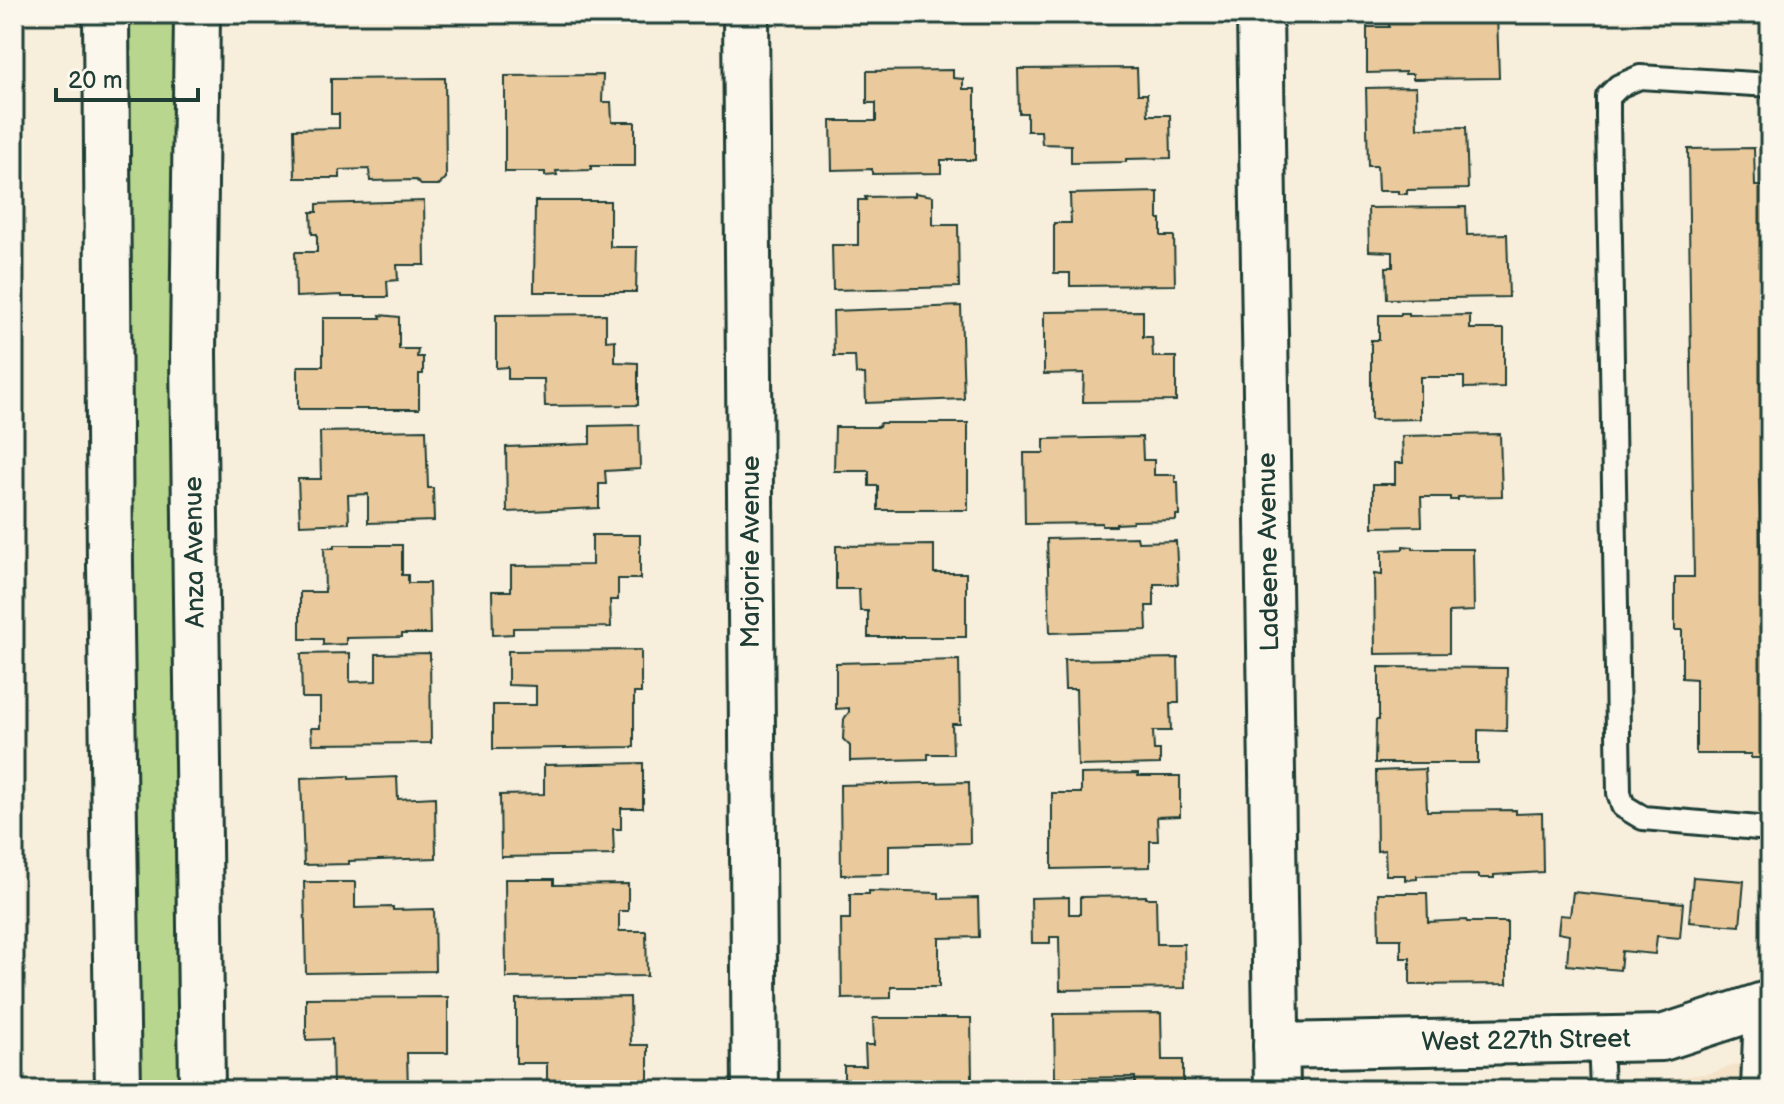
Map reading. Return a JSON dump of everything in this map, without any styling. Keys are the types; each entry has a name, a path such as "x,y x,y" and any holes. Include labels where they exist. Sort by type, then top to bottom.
{"street":[{"path":"106,14 118,1090"},
{"name":"Anza Avenue","path":"197,14 193,353 202,1090"},
{"name":"Marjorie Avenue","path":"746,14 755,1090"},
{"name":"Ladeene Avenue","path":"1260,14 1277,1090"},
{"name":"West 227th Street","path":"1276,1046 1662,1038 1763,1005"}],"lane":[{"path":"1770,85 1640,77 1619,86 1608,97 1619,793 1623,806 1643,818 1770,829"},
{"path":"1753,1090 1763,1005"},
{"path":"1600,1039 1602,1090"}],"shaded area":[{"path":"1770,1053 1770,1090 1585,1090 1711,1073"}],"green space":[{"path":"106,14 197,14 207,1090 121,1090"}],"building":[{"path":"1389,14 1497,14 1499,78 1413,79 1413,74 1405,72 1367,73 1367,27 1389,27"},
{"path":"1137,68 1138,94 1147,94 1148,115 1170,115 1171,158 1071,163 1071,145 1042,144 1041,131 1027,131 1027,113 1019,113 1018,69"},
{"path":"953,70 953,78 963,79 963,89 975,89 975,160 941,160 941,173 872,174 872,169 832,170 831,121 876,121 876,103 867,103 867,71"},
{"path":"603,75 602,102 611,102 612,122 635,122 635,166 591,166 591,170 556,171 557,175 545,176 545,172 505,172 505,76"},
{"path":"445,78 446,178 439,185 421,185 416,180 370,181 369,169 340,170 340,178 295,178 294,129 339,128 339,114 331,114 331,79"},
{"path":"1416,87 1417,128 1466,127 1468,189 1407,190 1407,194 1378,191 1377,166 1368,166 1366,88"},
{"path":"1754,148 1755,186 1770,186 1770,478 1759,479 1761,552 1770,552 1770,627 1764,627 1770,751 1764,751 1764,758 1751,758 1751,754 1696,754 1696,679 1682,678 1682,630 1675,630 1675,577 1694,577 1688,149"},
{"path":"1158,192 1161,236 1174,236 1175,285 1070,286 1070,273 1054,273 1054,223 1071,223 1070,194"},
{"path":"915,193 933,196 933,225 958,225 959,287 833,290 832,245 858,245 858,200 866,200 865,197 915,196"},
{"path":"424,201 425,265 397,265 398,280 387,281 388,297 296,297 295,252 317,252 317,234 312,234 311,212 317,212 317,204"},
{"path":"535,201 610,201 610,247 637,247 636,292 534,292"},
{"path":"1466,207 1467,235 1507,234 1509,297 1387,299 1386,267 1393,267 1393,252 1369,251 1368,208"},
{"path":"961,306 964,399 866,403 865,374 856,374 855,356 834,356 833,311"},
{"path":"1143,311 1143,337 1152,337 1153,357 1176,357 1176,401 1083,402 1084,373 1044,374 1044,312"},
{"path":"1409,313 1409,316 1470,315 1470,329 1504,329 1504,387 1464,388 1464,377 1420,377 1420,419 1371,420 1371,340 1379,340 1379,315"},
{"path":"606,314 606,341 615,340 615,362 638,363 638,405 545,406 544,379 508,379 508,367 496,368 496,315"},
{"path":"380,315 399,317 399,349 418,349 417,357 423,357 423,374 419,374 419,409 298,409 298,366 323,366 323,318 381,318"},
{"path":"880,423 968,423 968,510 878,510 878,486 869,486 869,471 834,471 835,427 879,427"},
{"path":"639,425 640,469 605,471 606,484 599,484 599,508 507,512 506,447 590,444 590,426"},
{"path":"426,430 428,488 433,488 434,521 368,523 368,494 348,495 349,523 300,525 298,479 321,479 320,432"},
{"path":"1500,434 1502,496 1458,497 1458,500 1421,497 1422,526 1373,527 1373,484 1395,484 1395,463 1403,463 1402,436"},
{"path":"1142,437 1143,460 1154,460 1154,475 1175,475 1175,482 1178,482 1179,515 1176,515 1176,520 1133,521 1116,526 1102,526 1102,523 1025,524 1024,453 1044,453 1044,439"},
{"path":"592,535 640,535 640,579 618,579 618,600 610,600 611,627 513,628 513,634 493,635 492,591 511,591 511,566 592,565"},
{"path":"1137,537 1138,542 1176,541 1178,584 1154,584 1154,606 1146,606 1147,630 1050,633 1047,539"},
{"path":"334,545 402,545 402,575 408,575 408,583 429,583 430,634 346,638 346,644 323,645 323,639 300,639 300,592 325,592 324,548 334,548"},
{"path":"934,545 934,573 966,573 966,637 868,637 868,611 860,611 859,589 836,589 836,546"},
{"path":"1403,546 1413,549 1473,549 1474,611 1449,612 1449,653 1375,654 1374,574 1382,575 1382,550 1403,549"},
{"path":"641,650 641,693 634,693 634,747 493,749 493,705 536,705 536,686 508,685 508,651"},
{"path":"350,653 350,682 376,681 376,654 430,653 431,743 312,744 311,728 320,728 320,698 302,698 301,654"},
{"path":"1178,658 1179,703 1170,703 1171,731 1153,731 1154,750 1160,750 1160,764 1078,766 1076,689 1065,689 1064,660"},
{"path":"959,660 960,724 952,724 953,754 928,754 928,759 850,761 850,746 843,739 844,719 849,708 836,709 836,663"},
{"path":"1379,667 1507,668 1506,731 1478,730 1478,763 1375,763"},
{"path":"643,763 643,808 621,808 621,829 613,829 614,855 501,857 500,795 544,794 544,765"},
{"path":"1425,769 1427,811 1516,810 1516,814 1542,813 1543,872 1494,875 1494,878 1479,878 1479,875 1417,876 1417,879 1405,880 1405,875 1386,875 1385,850 1377,851 1376,771"},
{"path":"1138,773 1138,776 1180,776 1180,816 1157,817 1158,841 1150,841 1150,867 1052,869 1052,793 1081,793 1081,774"},
{"path":"349,776 349,779 397,777 398,799 435,797 436,858 304,865 301,778"},
{"path":"969,782 970,843 889,845 889,874 841,875 840,785"},
{"path":"1693,877 1744,881 1740,926 1689,922"},
{"path":"505,879 554,879 554,885 628,884 628,911 619,911 619,931 646,931 647,976 506,978"},
{"path":"304,882 355,882 355,908 434,909 435,971 306,973"},
{"path":"869,891 939,893 939,899 978,898 979,937 939,938 939,987 891,987 891,998 842,999 841,919 850,919 850,894 869,894"},
{"path":"1573,892 1683,903 1680,938 1657,936 1655,954 1622,951 1620,970 1567,965 1569,935 1558,933 1560,915 1570,916"},
{"path":"1378,893 1427,893 1428,922 1507,922 1507,984 1410,985 1410,958 1401,958 1401,939 1379,939"},
{"path":"1069,897 1069,914 1080,914 1080,897 1156,898 1157,944 1184,944 1185,988 1060,990 1059,937 1050,937 1050,943 1032,943 1031,898"},
{"path":"448,997 448,1053 407,1053 408,1090 333,1090 332,1039 306,1040 306,998"},
{"path":"630,997 631,1045 648,1045 648,1090 565,1090 565,1084 547,1084 547,1063 516,1063 516,999"},
{"path":"1161,1013 1162,1060 1183,1060 1183,1090 1135,1090 1135,1077 1055,1078 1054,1014"},
{"path":"873,1018 971,1018 972,1080 944,1080 944,1090 844,1090 844,1066 866,1066 865,1045 874,1045"}]}
